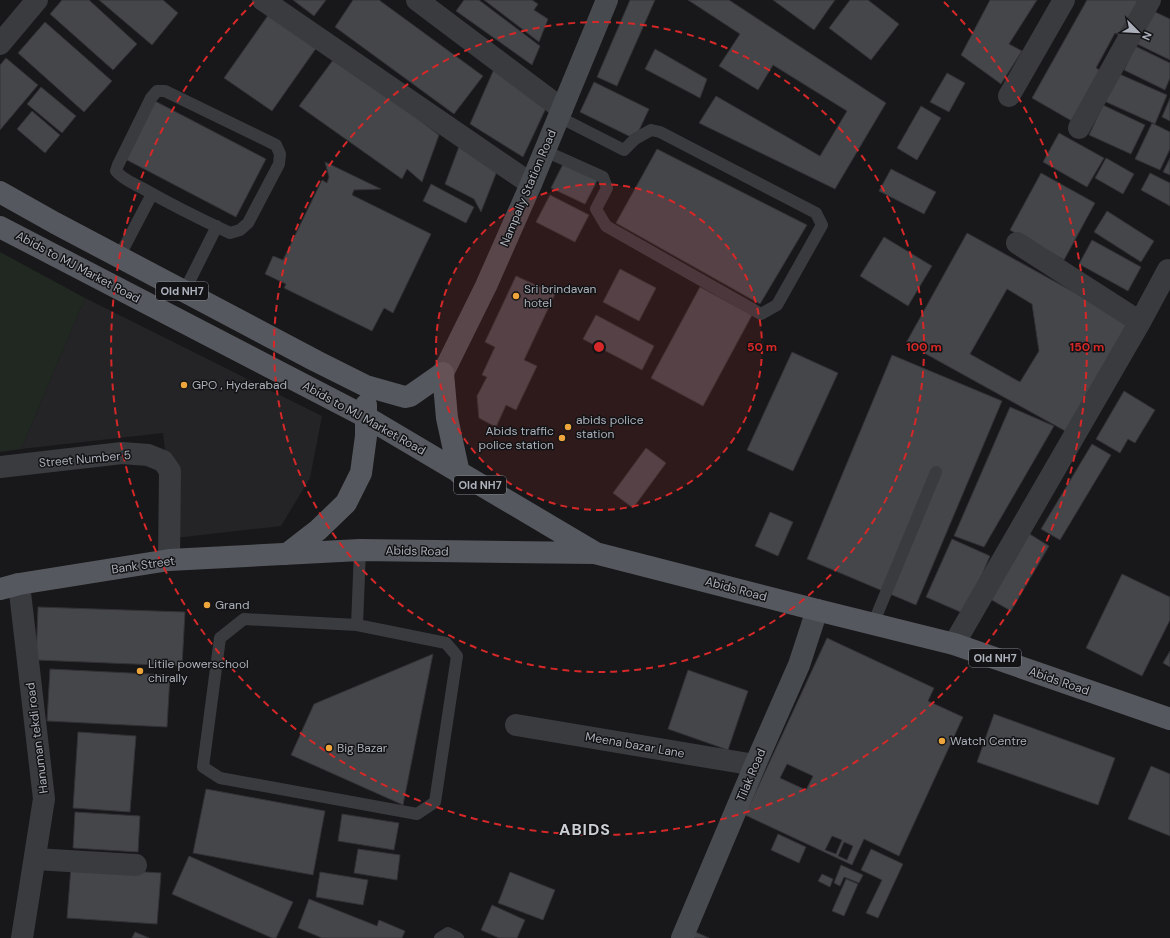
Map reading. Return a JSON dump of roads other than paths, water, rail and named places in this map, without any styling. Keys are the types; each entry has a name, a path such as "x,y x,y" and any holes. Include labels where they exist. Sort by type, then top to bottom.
{"main road":[{"name":"Nampally Station Road","path":"443,373 486,286 531,184 607,0"},
{"name":"Old NH7","path":"0,192 184,292 366,386"},
{"name":"Abids to MJ Market Road","path":"0,227 366,417 595,553"},
{"path":"287,554 318,530 346,503 361,473 366,436 366,386 407,397 443,373 447,418 459,473"},
{"name":"Abids Road","path":"287,554 360,550 595,553 954,644 1170,719"},
{"name":"Bank Street","path":"10,587 169,560 287,554"},
{"name":"Tilak Road","path":"682,938 799,665 817,610"}],"street":[{"path":"0,44 36,0"},
{"path":"263,0 531,184"},
{"path":"417,0 560,113"},
{"path":"1009,96 1064,0"},
{"path":"1079,128 1150,0"},
{"path":"1017,243 1140,322"},
{"path":"954,644 1140,322 1168,270"},
{"name":"Street Number 5","path":"0,467 122,453 148,455 163,461 170,471 169,560"},
{"name":"Hanuman tekdi road","path":"10,587 44,799 22,938"},
{"name":"Meena bazar Lane","path":"516,725 755,766"},
{"path":"35,859 136,865"}],"lane":[{"path":"157,91 165,91 276,145 280,154 279,164 248,223 240,230 230,233 217,226 152,194 120,176 116,171 118,164 151,98 157,91"},
{"path":"545,151 603,177 607,188 596,209 606,226 761,314 777,305 822,225 816,213 660,132 651,130 635,139 624,150 560,113"},
{"path":"119,257 152,194"},
{"path":"184,292 217,226"},
{"path":"873,624 936,472"},
{"path":"357,624 360,550"},
{"path":"244,619 357,624 446,643 457,656 435,802 417,814 220,778 203,767 220,638 244,619"},
{"path":"440,938 448,933 458,938"}],"place":[{"name":"Sri brindavan hotel","path":"516,296"},
{"name":"GPO , Hyderabad","path":"184,385"},
{"name":"abids police station","path":"568,427"},
{"name":"Abids traffic police station","path":"562,438"},
{"name":"Grand","path":"207,605"},
{"name":"Litile powerschool chirally","path":"140,671"},
{"name":"Watch Centre","path":"942,741"},
{"name":"Big Bazar","path":"329,748"}],"district":[{"name":"ABIDS","path":"585,829"}]}
